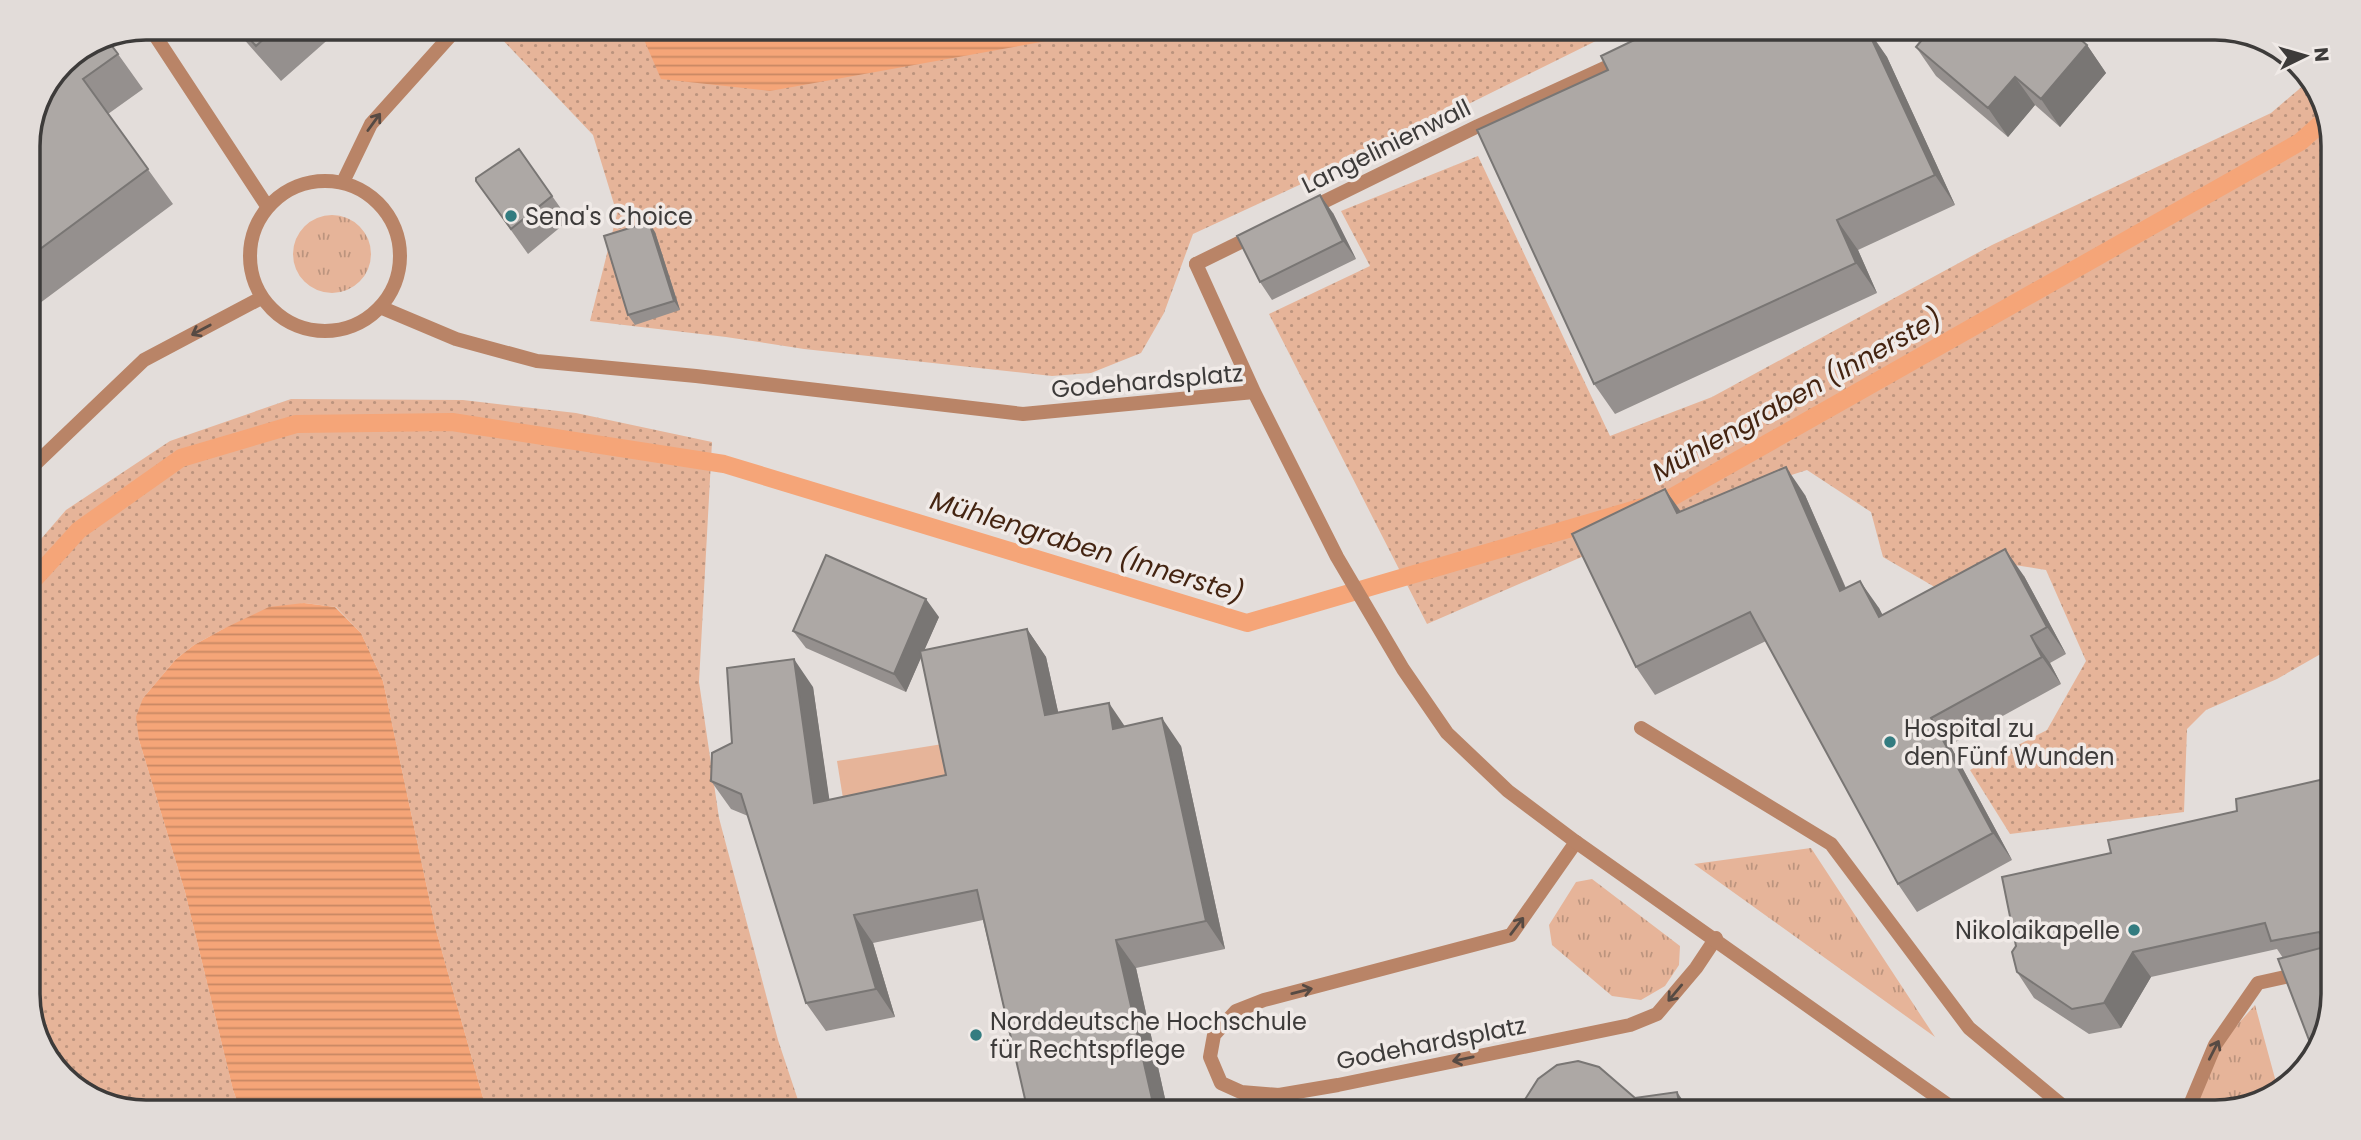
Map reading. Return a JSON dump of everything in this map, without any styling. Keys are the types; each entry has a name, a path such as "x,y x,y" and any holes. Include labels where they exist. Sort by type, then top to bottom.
{"street":[{"path":"158,40 267,206"},
{"path":"343,182 370,124 446,40"},
{"name":"Langelinienwall","path":"1294,216 1478,126 1638,53"},
{"path":"323,180 343,182 367,193 386,211 397,235 400,260 394,286 380,307 362,321 341,330 319,331 296,326 277,315 261,298 252,276 250,251 254,227 267,206 283,192 302,183 323,180"},
{"path":"1254,392 1196,264 1269,228"},
{"path":"40,460 145,360 261,298"},
{"name":"Godehardsplatz","path":"380,307 456,339 537,361 696,376 1023,414 1254,392 1337,557 1403,669 1447,733 1507,791 1941,1100"},
{"path":"1641,728 1830,844 1969,1028 2056,1100"},
{"name":"Godehardsplatz","path":"1576,842 1511,935 1264,1000 1236,1012 1214,1035 1210,1057 1221,1083 1241,1092 1279,1095 1630,1025 1657,1014 1696,968 1716,938"},
{"path":"2192,1100 2215,1045 2258,983 2320,969"}],"green space":[{"path":"503,40 1598,40 1388,144 1193,234 1164,313 1141,353 1091,373 1052,376 804,349 590,321 617,214 593,135"},
{"path":"2297,91 2305,91 2310,99 2321,139 2321,654 2277,679 2206,710 2187,729 2184,812 2010,834 1970,770 2047,730 2086,661 2046,570 2008,564 1945,593 1883,557 1871,512 1807,470 1713,500 1427,624 1269,314 1370,266 1341,211 1478,156 1610,436 1712,397 1992,245 2271,113"},
{"path":"324,215 340,215 354,221 365,232 371,246 371,262 365,276 354,287 340,293 324,293 310,287 299,276 293,262 293,246 299,232 310,221"},
{"path":"291,399 463,400 576,413 712,442 699,682 719,818 778,1040 798,1100 484,1100 436,930 383,681 361,633 336,607 304,603 223,629 194,645 176,659 143,698 139,740 185,892 237,1100 126,1098 99,1089 67,1064 51,1041 40,1001 40,540 66,510 170,441"},
{"path":"955,742 964,798 846,817 837,761"},
{"path":"1811,848 1935,1037 1694,864"},
{"path":"1592,879 1680,946 1679,965 1665,986 1641,1000 1612,996 1552,945 1549,925 1576,882"},
{"path":"2255,1005 2276,1081 2262,1089 2229,1099 2198,1100 2220,1044"}],"shaded area":[{"path":"644,40 1052,40 770,91 661,79"},
{"path":"304,603 335,607 361,633 383,681 436,930 484,1100 237,1100 185,892 139,740 136,717 143,698 176,659 194,645 269,607"}],"building":[{"path":"251,40 263,40 256,46"},
{"path":"1634,40 1872,40 1935,175 1837,220 1856,263 1594,384 1477,130 1608,70 1601,56"},
{"path":"1922,40 2081,40 2087,45 2041,99 2015,77 1988,108 1916,47"},
{"path":"112,46 118,54 83,79 148,169 40,249 40,139 48,106 71,71 106,48"},
{"path":"519,149 552,196 511,229 476,178"},
{"path":"1320,195 1343,241 1260,282 1237,236"},
{"path":"649,222 674,301 628,315 604,236"},
{"path":"1786,467 1840,591 1860,581 1879,617 2005,549 2047,627 2031,636 2042,657 1931,718 1993,833 1898,884 1750,612 1636,667 1572,534 1665,489 1677,513"},
{"path":"826,555 926,599 894,674 793,631"},
{"path":"1027,629 1045,715 1109,703 1113,729 1162,718 1206,921 1116,940 1152,1100 1025,1100 977,890 854,915 876,989 806,1003 741,794 711,781 712,753 732,743 727,668 794,659 814,803 946,775 920,651"},
{"path":"2321,780 2321,935 2319,932 2271,941 2265,923 2133,952 2104,1003 2072,1009 2017,972 2012,952 2016,946 2002,877 2111,853 2108,840 2237,811 2236,799"},
{"path":"2321,948 2320,1008 2310,1042 2278,959"},
{"path":"1578,1061 1599,1067 1635,1098 1677,1092 1679,1100 1525,1100 1538,1079 1557,1065"}],"waterway":[{"name":"Mühlengraben (Innerste)","path":"40,573 79,530 181,458 296,424 452,422 724,464 1247,623 1667,500 2300,142 2319,125"}],"place":[{"name":"Sena's Choice","path":"511,216"},
{"name":"Hospital zu den Fünf Wunden","path":"1890,742"},
{"name":"Nikolaikapelle","path":"2134,930"},
{"name":"Norddeutsche Hochschule für Rechtspflege","path":"976,1035"}]}
